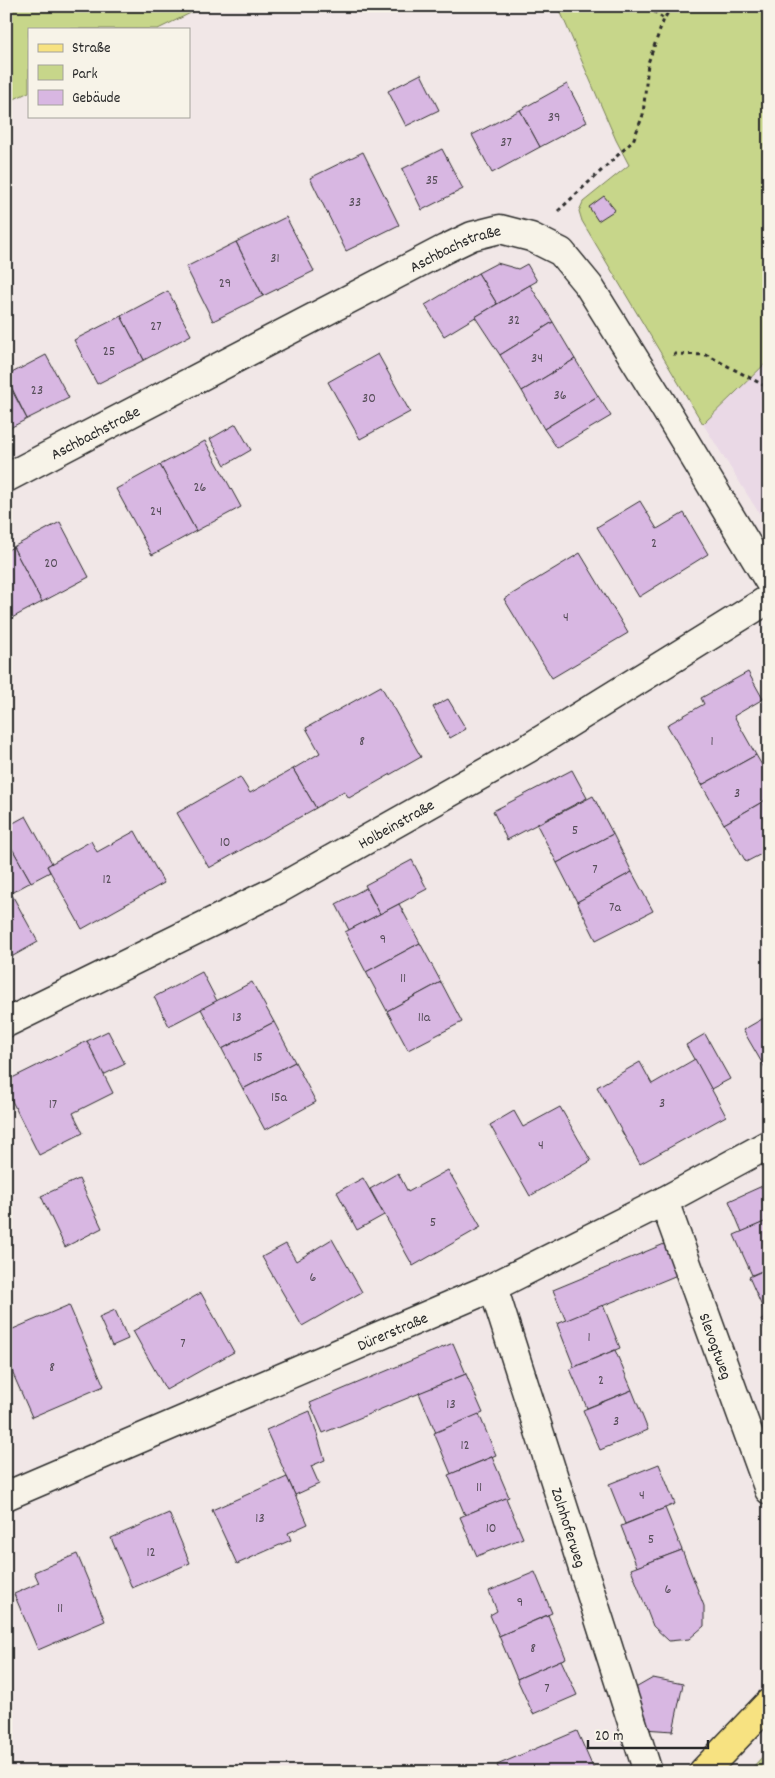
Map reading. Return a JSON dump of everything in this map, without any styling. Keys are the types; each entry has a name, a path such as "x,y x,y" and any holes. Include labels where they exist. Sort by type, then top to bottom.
{"main road":[{"path":"703,1772 769,1704"}],"street":[{"name":"Aschbachstraße","path":"6,478 458,242 472,236 500,229 530,238 561,252 590,286 769,581"},
{"name":"Holbeinstraße","path":"6,1023 277,890 527,749 769,599"},
{"name":"Dürerstraße","path":"6,1496 493,1287 664,1201 769,1144"},
{"name":"Slevogtweg","path":"664,1201 769,1490"},
{"name":"Zolnhoferweg","path":"493,1287 647,1769"}],"path":[{"path":"647,6 664,19"},
{"path":"530,238 633,141 643,115 648,64 664,19 672,6"},
{"path":"630,353 707,355 769,388"}],"shaded area":[{"path":"769,360 769,529 703,424"}],"green space":[{"path":"6,6 205,6 160,28 28,28 28,92 6,103"},
{"path":"558,6 769,6 769,360 703,424 582,221 579,211 583,202 629,165 616,140"},
{"path":"769,1750 769,1772 748,1772"}],"building":[{"path":"421,74 439,110 406,126 388,91"},
{"path":"567,84 587,122 540,147 520,110"},
{"path":"520,110 540,147 492,173 472,135"},
{"path":"442,149 463,189 422,210 402,169"},
{"path":"363,152 399,225 346,251 310,178"},
{"path":"604,196 615,210 598,221 589,207"},
{"path":"286,217 314,271 263,296 236,242"},
{"path":"236,242 263,296 213,321 186,267"},
{"path":"497,263 518,269 527,264 537,281 497,304 478,273"},
{"path":"478,273 497,304 444,336 425,305"},
{"path":"530,285 553,322 500,355 475,317"},
{"path":"168,291 191,335 144,360 121,316"},
{"path":"121,316 144,360 97,384 74,340"},
{"path":"553,322 575,359 522,391 500,355"},
{"path":"378,354 410,412 360,439 328,382"},
{"path":"46,355 69,398 27,419 6,376"},
{"path":"575,359 598,396 544,429 522,391"},
{"path":"6,379 27,419 6,430"},
{"path":"598,396 611,416 557,448 544,429"},
{"path":"236,424 251,450 225,465 210,439"},
{"path":"205,441 241,507 196,531 160,465"},
{"path":"160,465 196,531 152,555 116,489"},
{"path":"640,501 657,529 684,513 708,554 639,597 597,527"},
{"path":"60,522 89,577 42,602 13,547"},
{"path":"13,547 42,602 6,621 6,551"},
{"path":"580,553 628,633 552,678 504,599"},
{"path":"748,672 763,699 734,716 756,755 702,785 667,725 704,704 701,698"},
{"path":"381,686 421,757 349,798 344,791 316,808 293,769 320,753 306,728"},
{"path":"448,699 466,729 450,738 433,707"},
{"path":"756,755 769,777 769,798 724,824 702,785"},
{"path":"293,769 316,808 209,868 177,813 240,777 250,793"},
{"path":"572,770 587,798 507,840 493,811"},
{"path":"593,796 613,834 557,863 537,825"},
{"path":"769,798 769,850 746,862 724,824"},
{"path":"26,816 52,863 47,866 50,872 31,882 6,838 6,827"},
{"path":"135,831 164,883 82,929 47,866 91,841 97,852"},
{"path":"613,834 632,872 577,902 557,863"},
{"path":"6,838 31,882 11,893 6,884"},
{"path":"412,860 427,889 380,914 365,885"},
{"path":"632,872 653,911 596,940 577,902"},
{"path":"6,884 38,942 6,960"},
{"path":"366,888 380,914 349,930 336,904"},
{"path":"399,904 420,943 366,972 345,932"},
{"path":"420,943 441,982 387,1011 366,972"},
{"path":"202,972 217,1001 169,1026 154,997"},
{"path":"252,982 274,1022 222,1049 201,1009"},
{"path":"441,982 462,1022 408,1050 387,1011"},
{"path":"769,1015 769,1075 743,1030"},
{"path":"274,1022 295,1062 243,1089 222,1049"},
{"path":"108,1031 125,1064 103,1075 87,1041"},
{"path":"705,1034 730,1079 711,1089 686,1045"},
{"path":"87,1041 113,1093 73,1113 83,1133 39,1155 6,1089 6,1081"},
{"path":"695,1059 726,1116 640,1164 597,1087 640,1062 652,1084"},
{"path":"295,1062 316,1102 265,1130 243,1089"},
{"path":"560,1107 591,1161 530,1196 490,1125 514,1111 523,1127"},
{"path":"448,1170 481,1227 413,1266 370,1189 398,1173 408,1192"},
{"path":"363,1178 384,1215 357,1230 337,1192"},
{"path":"79,1179 102,1228 65,1247 41,1196"},
{"path":"769,1183 769,1220 742,1232 729,1201"},
{"path":"769,1220 769,1268 752,1275 734,1235"},
{"path":"332,1239 362,1292 302,1326 262,1257 286,1244 296,1261"},
{"path":"669,1242 682,1273 566,1321 553,1290"},
{"path":"769,1268 769,1317 767,1318 749,1277"},
{"path":"201,1293 234,1352 166,1390 133,1331"},
{"path":"69,1305 104,1386 32,1417 6,1358 6,1332"},
{"path":"603,1305 620,1348 574,1367 557,1324"},
{"path":"115,1310 128,1339 112,1346 99,1317"},
{"path":"769,1317 769,1339 761,1320"},
{"path":"453,1343 466,1374 323,1433 310,1403"},
{"path":"615,1350 632,1390 587,1408 570,1369"},
{"path":"6,1358 13,1373 6,1376"},
{"path":"466,1374 483,1413 436,1433 419,1393"},
{"path":"632,1390 648,1430 600,1450 583,1410"},
{"path":"310,1411 325,1460 311,1466 319,1484 295,1495 266,1430"},
{"path":"479,1414 496,1455 451,1474 434,1433"},
{"path":"492,1457 509,1497 465,1515 448,1475"},
{"path":"659,1464 675,1504 625,1524 609,1484"},
{"path":"287,1477 308,1524 288,1533 291,1540 237,1564 212,1510"},
{"path":"506,1498 523,1538 477,1556 460,1517"},
{"path":"665,1508 682,1550 637,1567 621,1526"},
{"path":"169,1513 190,1563 132,1588 111,1538"},
{"path":"682,1550 704,1606 704,1626 689,1639 669,1641 653,1626 631,1569"},
{"path":"77,1554 105,1621 38,1650 14,1594 39,1583 34,1572"},
{"path":"535,1572 552,1613 499,1636 490,1615 497,1611 489,1591"},
{"path":"548,1615 566,1658 517,1679 499,1636"},
{"path":"561,1660 577,1695 533,1714 517,1679"},
{"path":"653,1678 683,1684 673,1731 643,1729 632,1690"},
{"path":"577,1731 595,1772 500,1772 497,1765"}]}
